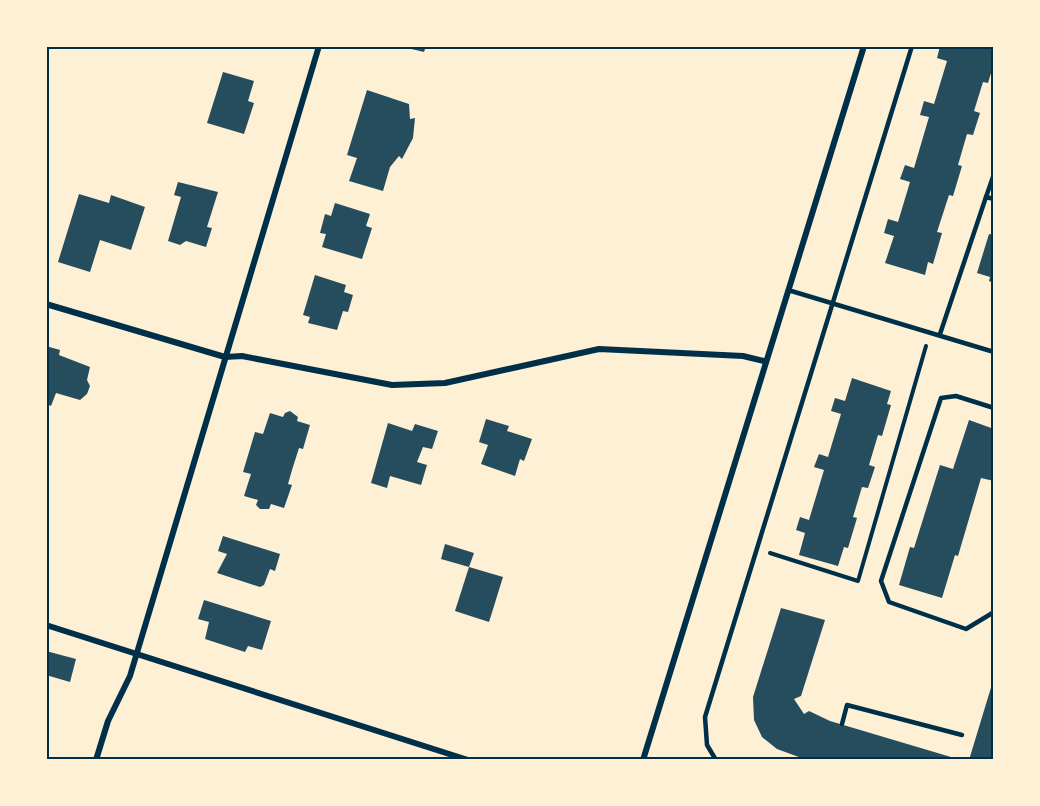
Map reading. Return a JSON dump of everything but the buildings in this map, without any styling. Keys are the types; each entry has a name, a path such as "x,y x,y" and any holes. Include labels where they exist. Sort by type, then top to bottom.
{"street":[{"path":"96,759 108,720 130,676 319,46"},
{"path":"643,759 764,361 864,46"},
{"path":"46,304 225,357 243,356 392,385 445,383 599,349 743,356 764,361"},
{"path":"46,625 468,759"}],"lane":[{"path":"716,759 707,745 705,717 835,304 912,46"},
{"path":"940,334 993,174"},
{"path":"986,197 993,200"},
{"path":"788,290 940,334 993,352"},
{"path":"993,408 956,396 941,398 881,581 889,602 966,629 993,612"},
{"path":"842,724 847,705 962,735"}],"path":[{"path":"758,550 858,581 931,332"}]}
